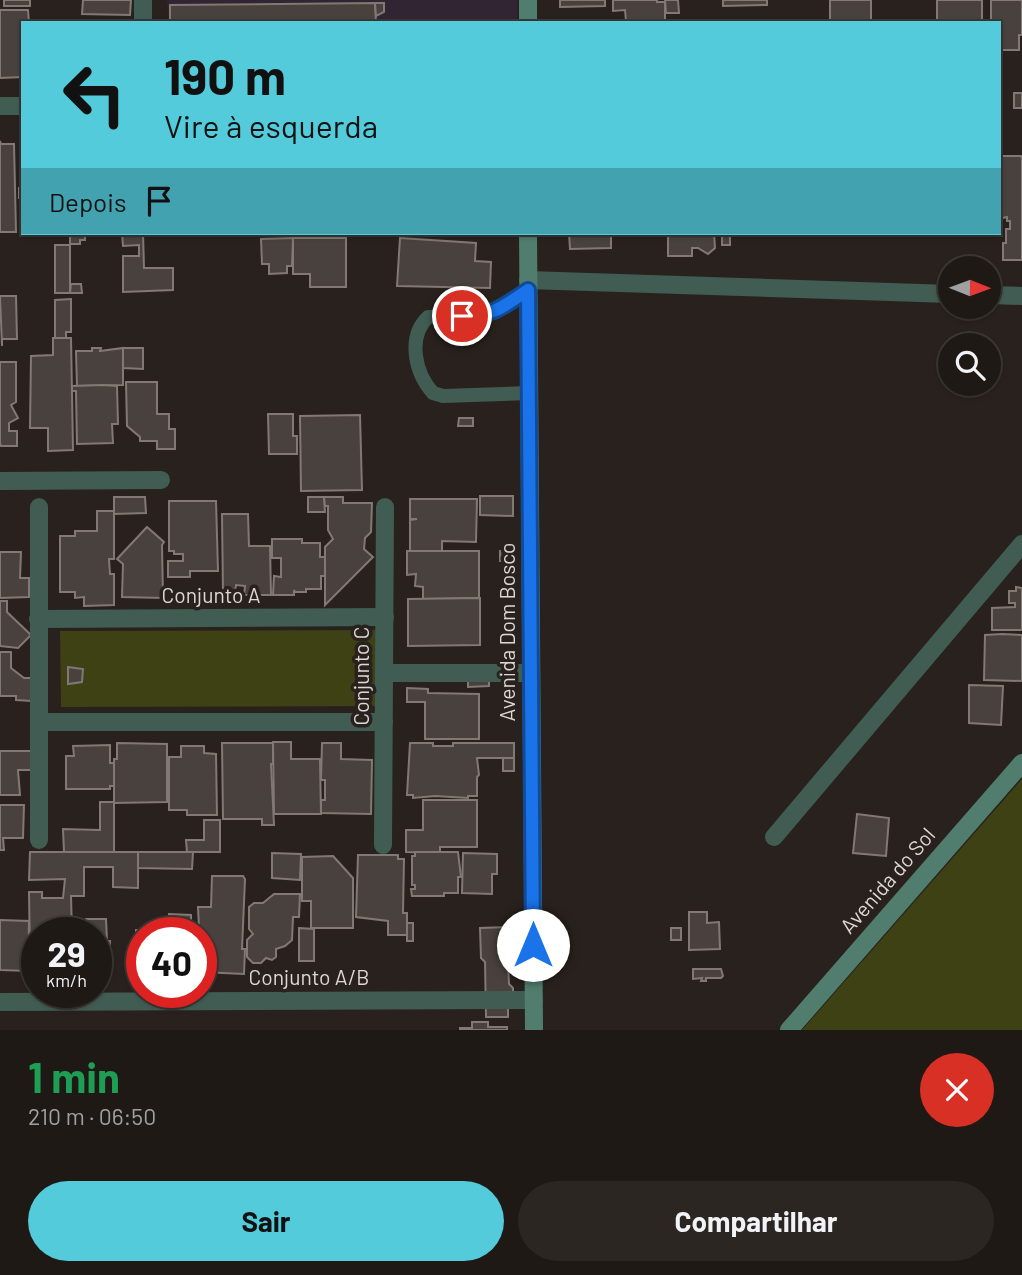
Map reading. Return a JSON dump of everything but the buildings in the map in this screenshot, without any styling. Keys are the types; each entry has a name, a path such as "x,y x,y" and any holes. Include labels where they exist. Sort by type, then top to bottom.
{"street":[{"path":"143,0 143,21"},
{"path":"528,0 528,21"},
{"path":"0,106 21,106"},
{"name":"Avenida Dom Bosco","path":"528,235 534,1030"},
{"path":"528,285 938,294"},
{"path":"1001,295 1022,296"},
{"path":"0,481 161,480"},
{"path":"39,507 39,840"},
{"name":"Conjunto C","path":"383,845 385,508"},
{"path":"774,836 1022,544"},
{"name":"Conjunto A","path":"38,619 385,617"},
{"path":"384,673 531,673"},
{"path":"40,722 384,722"},
{"name":"Avenida do Sol","path":"789,1030 1022,763"},
{"name":"Conjunto A/B","path":"0,1002 534,1000"}],"lane":[{"path":"528,285 496,312 482,316 428,317 422,323 415,349 421,375 433,393 443,396 529,393"}],"shaded area":[{"path":"167,0 517,0 517,21 169,21"}],"green space":[{"path":"376,630 377,706 61,707 60,631"},
{"path":"1022,779 1022,1030 802,1030"}],"route":[{"path":"462,316 482,316 496,312 528,290 533,945"}]}
